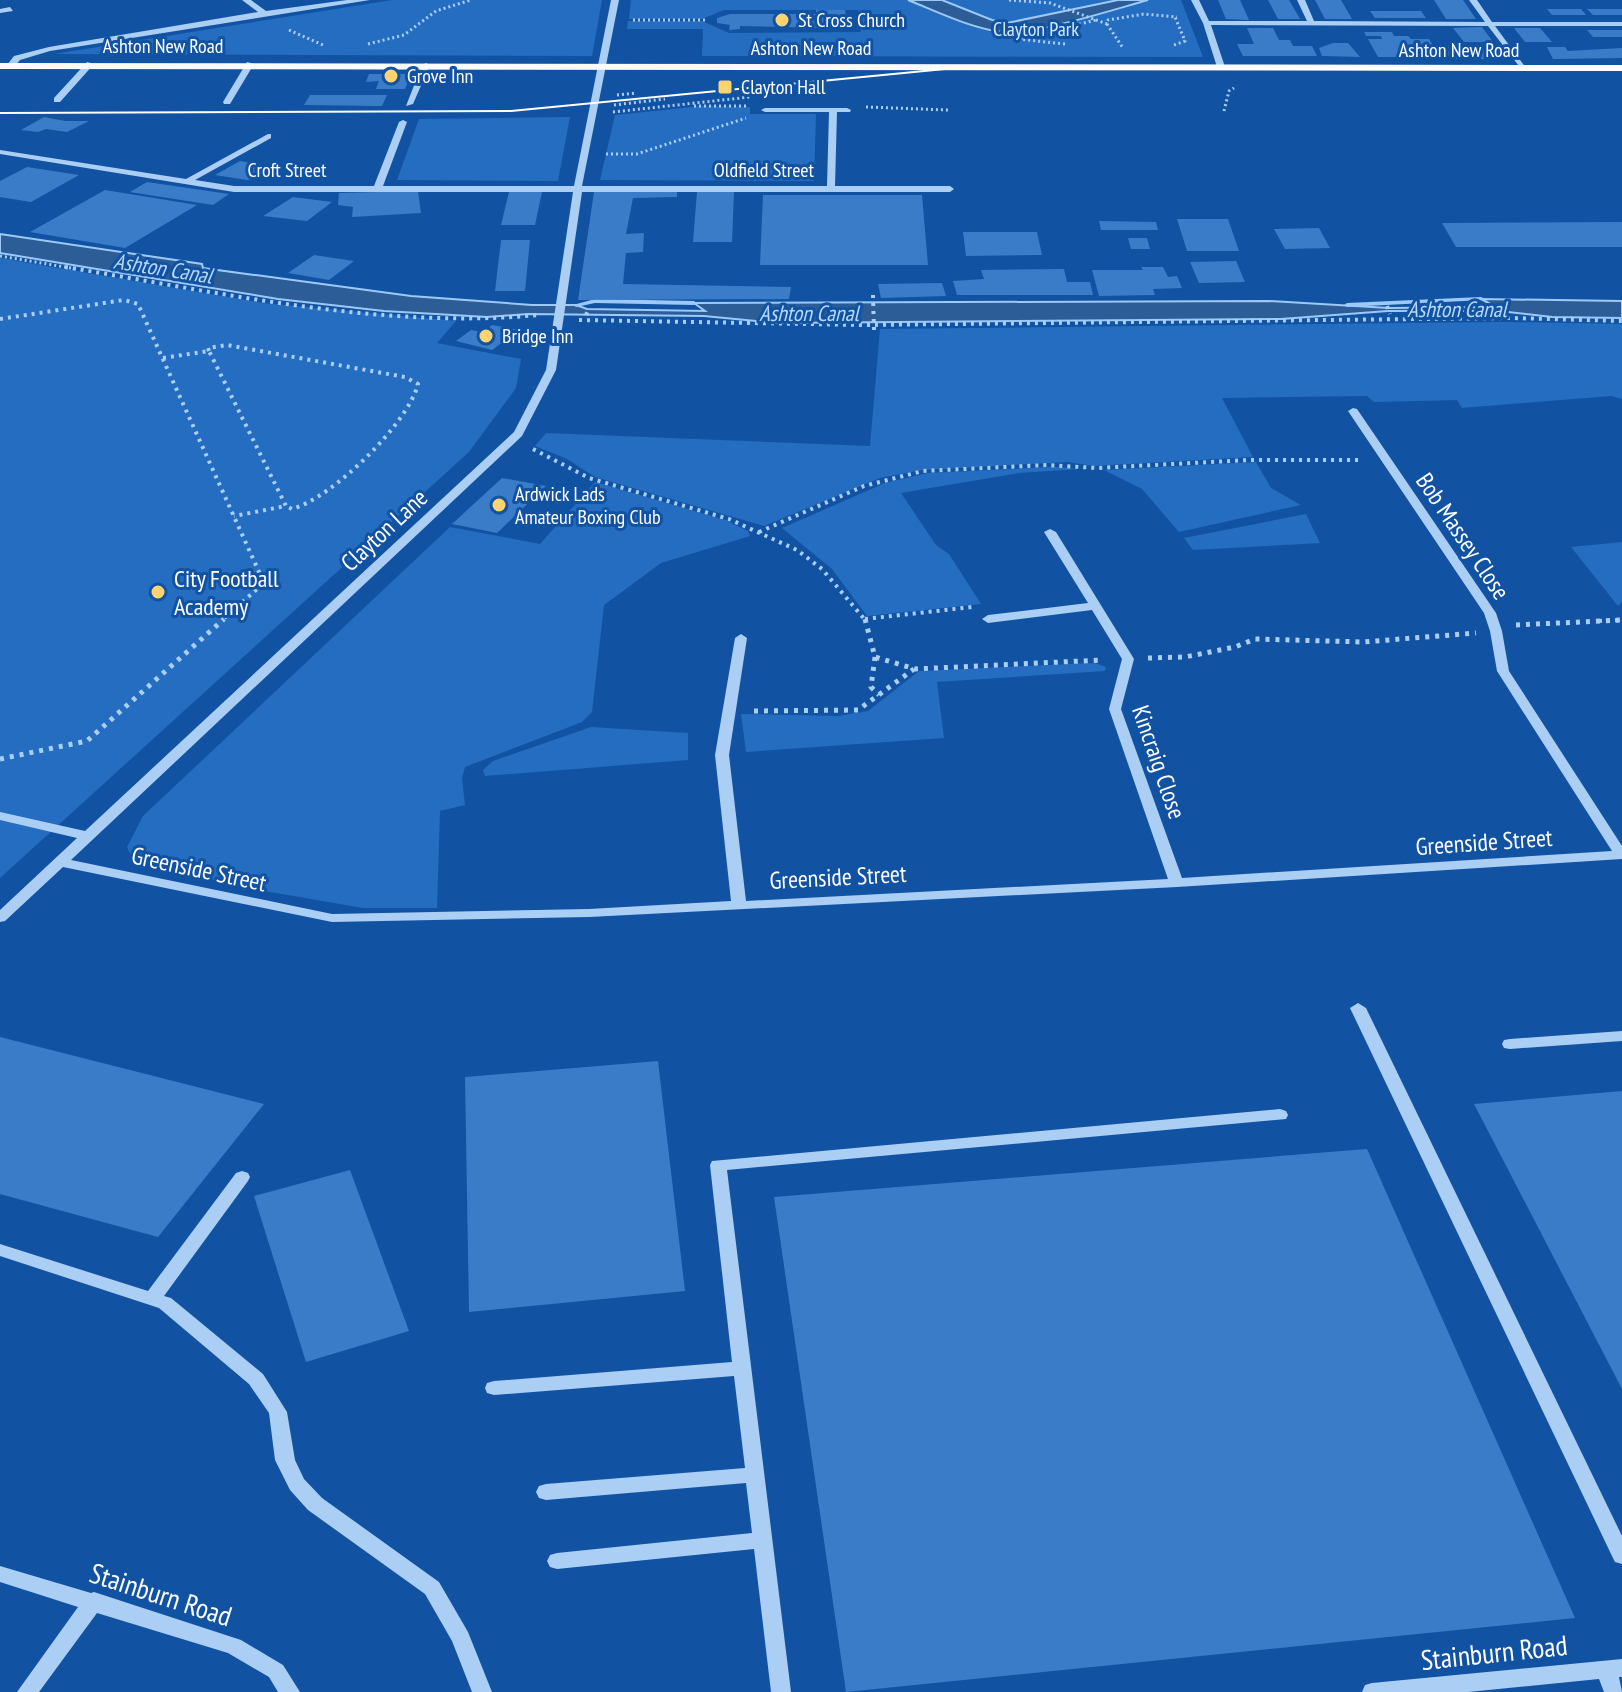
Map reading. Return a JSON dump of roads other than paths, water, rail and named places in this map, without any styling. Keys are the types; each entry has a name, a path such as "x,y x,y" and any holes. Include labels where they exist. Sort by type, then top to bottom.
{"main road":[{"name":"Ashton New Road","path":"5,66 250,64 1621,69"}],"street":[{"path":"246,0 265,14"},
{"path":"5,66 31,52 366,0"},
{"name":"Clayton Lane","path":"0,918 514,439 551,370 553,319 561,298 578,187 615,0"},
{"path":"1195,0 1221,67"},
{"path":"1301,0 1311,23"},
{"path":"1473,0 1522,68"},
{"path":"0,11 10,9"},
{"path":"1206,22 1622,24"},
{"path":"57,100 90,64"},
{"path":"227,102 250,64"},
{"path":"409,104 426,65"},
{"path":"765,110 847,110"},
{"path":"831,188 833,110"},
{"path":"378,188 403,122"},
{"path":"186,182 268,136"},
{"name":"Croft Street","path":"0,152 234,189 578,187"},
{"name":"Oldfield Street","path":"578,187 950,189"},
{"name":"Bob Massey Close","path":"1353,411 1490,613 1503,671 1622,855"},
{"path":"988,619 1097,606 1050,532"},
{"name":"Kincraig Close","path":"1097,606 1128,659 1115,709 1177,883"},
{"path":"739,904 722,755 741,638"},
{"path":"0,816 87,836"},
{"name":"Greenside Street","path":"61,862 332,918 589,913 1177,883 1622,855"},
{"path":"1358,1008 1622,1556"},
{"path":"1510,1044 1622,1036"},
{"path":"781,1692 718,1165 1280,1115"},
{"path":"152,1299 242,1177"},
{"path":"0,1250 165,1303 256,1379 278,1412 285,1460 297,1484 315,1504 432,1588 461,1638 482,1692"},
{"path":"494,1388 742,1368"},
{"path":"546,1492 755,1475"},
{"path":"557,1561 763,1540"},
{"name":"Stainburn Road","path":"0,1574 234,1646 276,1671 290,1692"},
{"path":"27,1692 94,1601"},
{"path":"1613,1668 1614,1692"},
{"name":"Stainburn Road","path":"1372,1692 1613,1668"}],"water":[{"path":"908,0 942,0 1007,23 1118,0 1148,0 1033,30 1002,32 954,19"},
{"name":"Ashton Canal","path":"0,234 202,264 203,268 411,296 576,305 587,309 705,311 694,303 1269,301 1389,308 1496,307 1481,299 1622,301 1622,318 1552,317 1499,311 1388,311 1281,319 778,323 704,316 528,314 487,317 384,311 278,299 0,253"}],"waterway":[{"name":"Ashton Canal","path":"1347,305 1481,299"},
{"path":"576,305 595,301 694,303"}],"tram line":[{"path":"0,113 511,111 945,69 1622,69"}],"place":[{"name":"St Cross Church","path":"782,20"},
{"name":"Grove Inn","path":"391,76"},
{"name":"Clayton Hall","path":"725,87"},
{"name":"Bridge Inn","path":"486,336"},
{"name":"Ardwick Lads Amateur Boxing Club","path":"499,505"},
{"name":"City Football Academy","path":"158,592"}],"park label":[{"name":"Clayton Park","path":"1036,29"}]}
